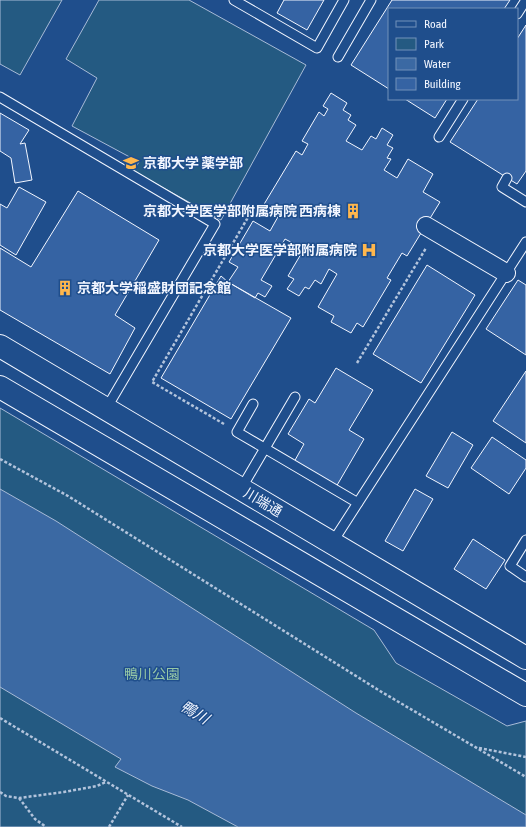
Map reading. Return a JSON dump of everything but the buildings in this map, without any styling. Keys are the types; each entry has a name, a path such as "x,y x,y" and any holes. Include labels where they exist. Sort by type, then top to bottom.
{"street":[{"path":"431,229 506,273"},
{"name":"川端通","path":"0,346 526,658"},
{"path":"0,387 526,695"}],"lane":[{"path":"234,0 317,48 344,0"},
{"path":"338,57 371,0"},
{"path":"518,12 526,0"},
{"path":"0,97 215,224 106,409"},
{"path":"439,137 462,100"},
{"path":"507,178 502,186 526,202"},
{"path":"332,543 526,242"},
{"path":"241,489 295,397"},
{"path":"253,404 237,432 358,503"},
{"path":"526,540 510,566 526,576"}],"path":[{"path":"237,432 152,382 254,207"},
{"path":"357,363 431,229"},
{"path":"0,459 68,496 380,692 526,777"},
{"path":"0,718 182,827"},
{"path":"477,748 526,757"},
{"path":"0,792 6,796 19,798 97,786 106,782"},
{"path":"109,827 128,795"},
{"path":"19,798 35,820 46,827"}],"green space":[{"path":"0,0 62,0 20,75 0,64"},
{"path":"99,0 189,0 306,65 221,220 133,171 139,162 72,126 97,78 66,59"},
{"name":"鴨川公園","path":"0,408 374,630 396,663 507,726 526,721 526,827 0,827"}],"water":[{"name":"鴨川","path":"0,489 56,521 356,713 526,815 526,827 238,827 188,800 152,786 115,767 121,759 0,687"}],"place":[{"name":"京都大学 薬学部","path":"131,163"},
{"name":"京都大学医学部附属病院 西病棟","path":"353,211"},
{"name":"京都大学医学部附属病院","path":"369,250"},
{"name":"京都大学稲盛財団記念館","path":"65,288"}]}
